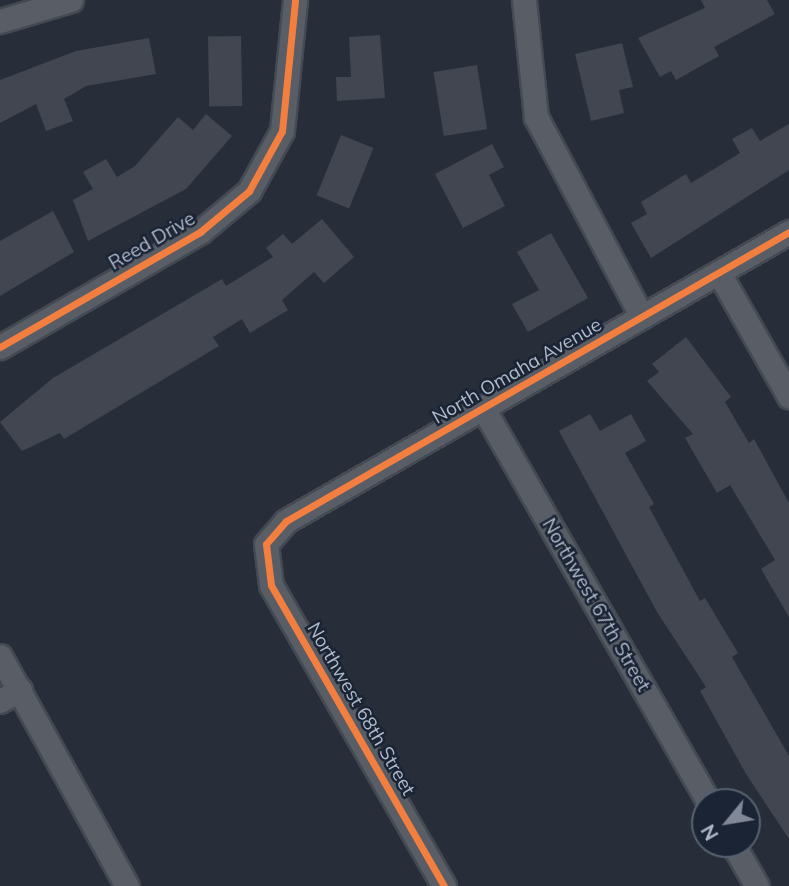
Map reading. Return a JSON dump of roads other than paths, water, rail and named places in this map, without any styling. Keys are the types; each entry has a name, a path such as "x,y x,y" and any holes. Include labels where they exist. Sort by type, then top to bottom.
{"street":[{"path":"0,21 71,0"},
{"name":"Reed Drive","path":"0,347 200,232 249,191 282,131 295,0"},
{"path":"513,0 534,0"},
{"path":"524,1 536,117 642,317"},
{"name":"North Omaha Avenue","path":"266,544 286,521 789,232"},
{"path":"719,273 789,396"},
{"name":"Northwest 67th Street","path":"483,408 701,788"},
{"name":"Northwest 68th Street","path":"266,544 271,584 444,886"},
{"path":"0,656 10,695 127,886"},
{"path":"741,858 757,886"}]}
